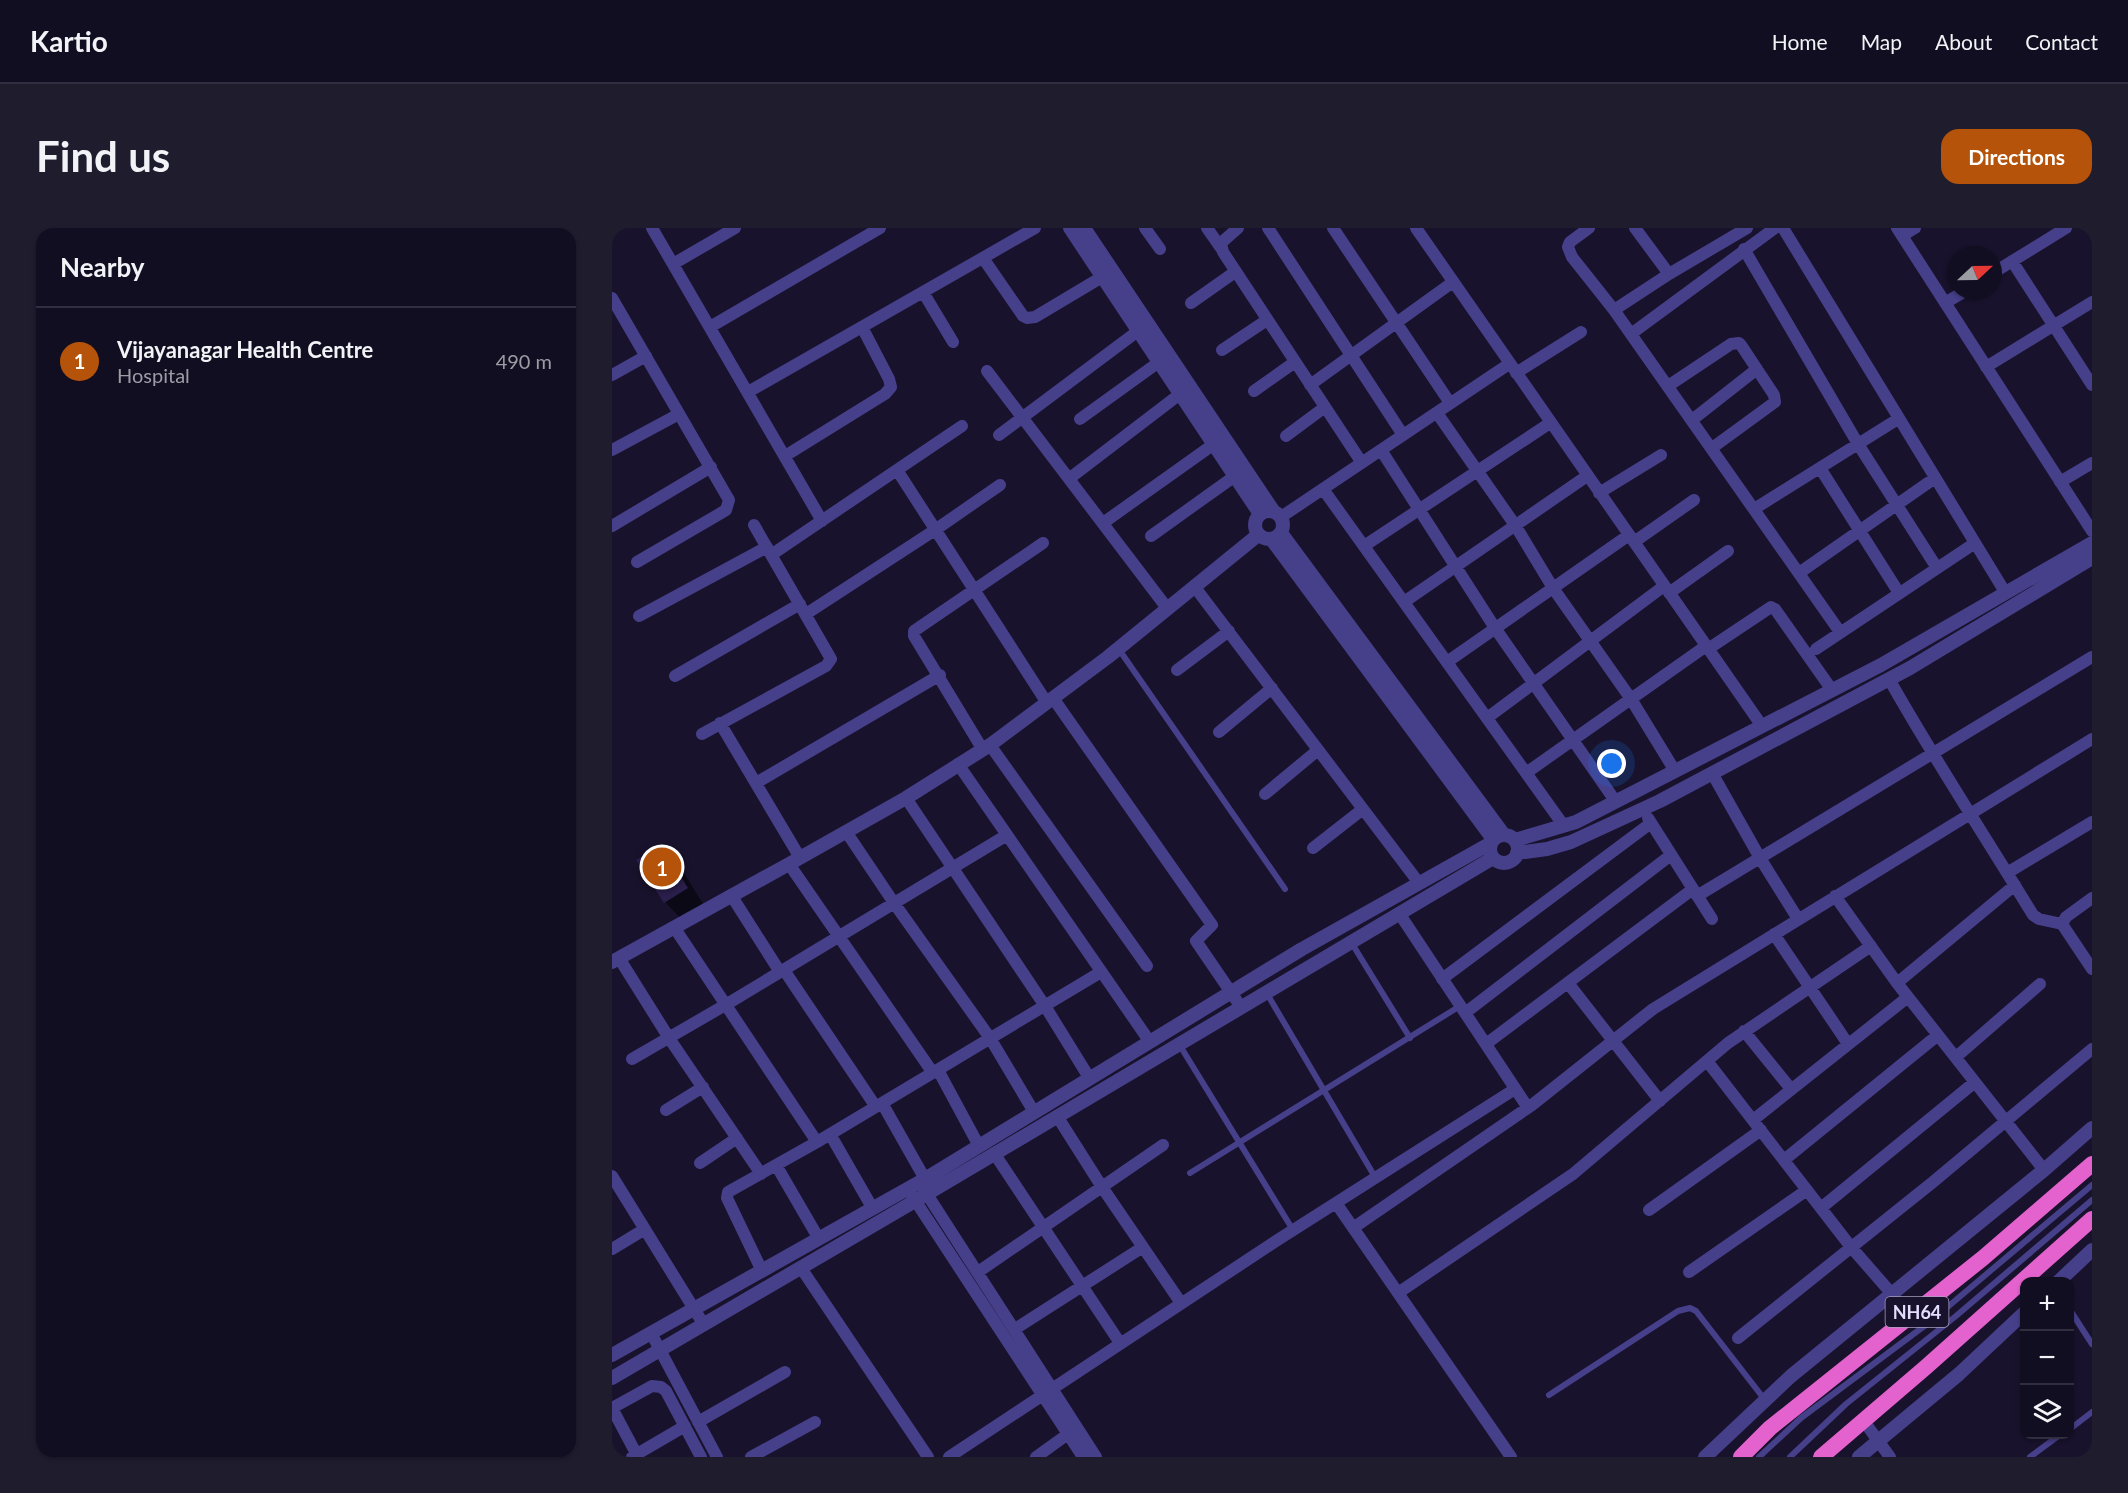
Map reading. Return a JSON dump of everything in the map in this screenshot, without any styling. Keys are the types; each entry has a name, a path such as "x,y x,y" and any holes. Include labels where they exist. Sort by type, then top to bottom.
{"highway":[{"name":"NH64","path":"1741,1457 1770,1428 1983,1258 2092,1164"},
{"path":"1821,1457 2092,1219"}],"street":[{"path":"652,228 822,521"},
{"path":"673,264 734,228"},
{"path":"710,327 880,228"},
{"path":"748,392 1035,228"},
{"path":"761,1174 616,960 794,860 847,833 986,747 1118,648 1194,586 1284,526 1235,476 1070,228"},
{"path":"1084,228 1272,514"},
{"path":"1145,228 1160,249"},
{"path":"1207,228 1362,463"},
{"path":"1221,248 1224,238 1238,228"},
{"path":"1268,228 1403,435"},
{"path":"1333,228 1450,403"},
{"path":"1416,228 1762,726"},
{"path":"1589,228 1570,242 1570,252 1614,310 1840,632"},
{"path":"1635,228 1669,274"},
{"path":"1614,310 1732,231 1747,228"},
{"path":"1631,334 1775,228"},
{"path":"1783,228 2005,592"},
{"path":"1915,228 1900,232 2092,531"},
{"path":"2002,267 2066,228"},
{"path":"1744,249 1858,444 1937,568"},
{"path":"983,258 1023,316 1027,318 1035,317 1102,277"},
{"path":"2012,261 2092,385"},
{"path":"1191,303 1235,272"},
{"path":"1310,385 1453,282"},
{"path":"923,292 953,342"},
{"path":"612,299 729,500 726,510 637,562"},
{"path":"1945,303 1950,300"},
{"path":"1986,367 2092,302"},
{"path":"1222,350 1267,320"},
{"path":"785,456 885,394 891,387 862,327"},
{"path":"999,435 1138,331"},
{"path":"1581,332 1450,403 1323,489 1255,522 1270,536 1504,842 1515,857 1508,862 1499,862 1490,852 1504,842 1566,844 1642,809 1889,679 2092,558"},
{"path":"1668,386 1735,343 1741,345 1774,395 1775,402 1712,448"},
{"path":"612,375 646,356"},
{"path":"1080,419 1159,362"},
{"path":"1254,391 1295,362"},
{"path":"1692,420 1757,369"},
{"path":"987,371 1167,608"},
{"path":"1070,478 1180,394"},
{"path":"1286,436 1325,407"},
{"path":"1437,412 1631,699 1675,771"},
{"path":"612,450 680,414"},
{"path":"1754,509 1898,418"},
{"path":"1364,546 1550,423"},
{"path":"639,616 769,551 822,521 962,426"},
{"path":"1103,523 1214,444"},
{"path":"1381,450 1495,628 1616,802"},
{"path":"1599,493 1661,454"},
{"path":"2060,482 2092,463"},
{"path":"612,526 711,467"},
{"path":"1820,468 1899,593"},
{"path":"897,470 974,590 1050,700 1212,925 1196,941 1241,1007"},
{"path":"1151,536 1235,476"},
{"path":"1404,602 1587,476"},
{"path":"1799,573 1935,478"},
{"path":"675,676 803,609 935,530 1000,485"},
{"path":"1323,489 1564,826"},
{"path":"1447,662 1554,588 1694,500"},
{"path":"702,734 829,663 830,656 754,525"},
{"path":"1043,543 914,631 914,636 986,747 1147,966"},
{"path":"1816,649 1975,543"},
{"path":"612,1378 801,1268 979,1146 1302,949 1419,883 1504,842 1564,826 1616,802 1881,665 2092,543"},
{"path":"1487,718 1590,641 1728,550"},
{"path":"1194,586 1419,883"},
{"path":"1526,773 1707,647 1771,607 1775,609 1832,690"},
{"path":"1177,670 1229,631"},
{"path":"1486,1044 1695,892 1760,858 2092,657"},
{"path":"756,783 940,675"},
{"path":"1889,679 1932,755 2036,918 2062,924 2092,969"},
{"path":"1219,732 1272,688"},
{"path":"720,723 756,783 794,860 838,937 935,1071 979,1146"},
{"path":"1353,1228 1528,1108 1653,1009 2092,739"},
{"path":"1265,794 1318,750"},
{"path":"958,764 1150,1042"},
{"path":"1712,773 1798,919"},
{"path":"906,798 1045,1006 1090,1079"},
{"path":"1313,849 1363,809"},
{"path":"1642,809 1712,919"},
{"path":"2007,873 2092,822"},
{"path":"1442,980 1651,823"},
{"path":"847,833 990,1038 1034,1112"},
{"path":"632,1059 1008,835"},
{"path":"1462,1010 1671,855"},
{"path":"612,1355 873,1209 994,1153 1493,858"},
{"path":"1897,983 2015,885"},
{"path":"731,895 782,971 879,1105 919,1189 1047,1392 1096,1457"},
{"path":"1835,896 1897,983 2044,1170"},
{"path":"2062,924 2067,917 2092,898"},
{"path":"1399,913 1528,1108"},
{"path":"674,927 817,1142"},
{"path":"1774,934 1848,1044"},
{"path":"1398,1293 1573,1174 1744,1031 1871,946"},
{"path":"762,1271 727,1195 728,1192 831,1134 1101,972"},
{"path":"1568,983 1660,1101"},
{"path":"1956,1058 2040,984"},
{"path":"1649,1210 1757,1125 1791,1089 1908,997"},
{"path":"1744,1031 1791,1089"},
{"path":"1784,1160 1938,1035"},
{"path":"1738,1338 2092,1049"},
{"path":"1707,1061 1851,1247 1892,1294"},
{"path":"1821,1208 1975,1082"},
{"path":"666,1110 703,1088"},
{"path":"949,1457 1293,1230 1515,1089"},
{"path":"1057,1116 1181,1303"},
{"path":"1705,1457 1791,1376 2044,1170 2092,1128"},
{"path":"831,1134 873,1209"},
{"path":"700,1163 737,1138"},
{"path":"978,1272 1163,1146"},
{"path":"994,1153 1120,1343"},
{"path":"776,1165 819,1239"},
{"path":"612,1176 704,1325"},
{"path":"919,1189 1015,1329 1068,1434 1083,1457"},
{"path":"1689,1272 1807,1190"},
{"path":"1336,1203 1511,1457"},
{"path":"612,1249 645,1229"},
{"path":"1015,1329 1143,1247"},
{"path":"2062,1277 2092,1250"},
{"path":"801,1268 928,1457"},
{"path":"1859,1457 1954,1378 2020,1318"},
{"path":"651,1333 717,1457"},
{"path":"698,1422 785,1372"},
{"path":"685,1426 636,1456 612,1408 652,1386 661,1387 666,1391 685,1426 701,1457"},
{"path":"1863,1420 1890,1457"},
{"path":"751,1457 815,1422"},
{"path":"1036,1457 1068,1434"}],"lane":[{"path":"1118,648 1286,889"},
{"path":"1351,942 1410,1038"},
{"path":"1266,992 1375,1177"},
{"path":"1190,1173 1410,1038 1462,1010"},
{"path":"1179,1043 1293,1230"},
{"path":"1759,1457 1801,1418 1931,1321 2092,1185"},
{"path":"1790,1457 1846,1404 1956,1316 2092,1200"},
{"path":"1549,1395 1678,1311 1690,1308 1696,1311 1765,1400"},
{"path":"2074,1316 2092,1344"},
{"path":"2074,1426 2092,1412"},
{"path":"2030,1457 2054,1439"}],"building":[{"path":"660,845 688,888 664,903 636,860"}],"place":[{"name":"Vijayanagar Health Centre","path":"662,867"}]}
